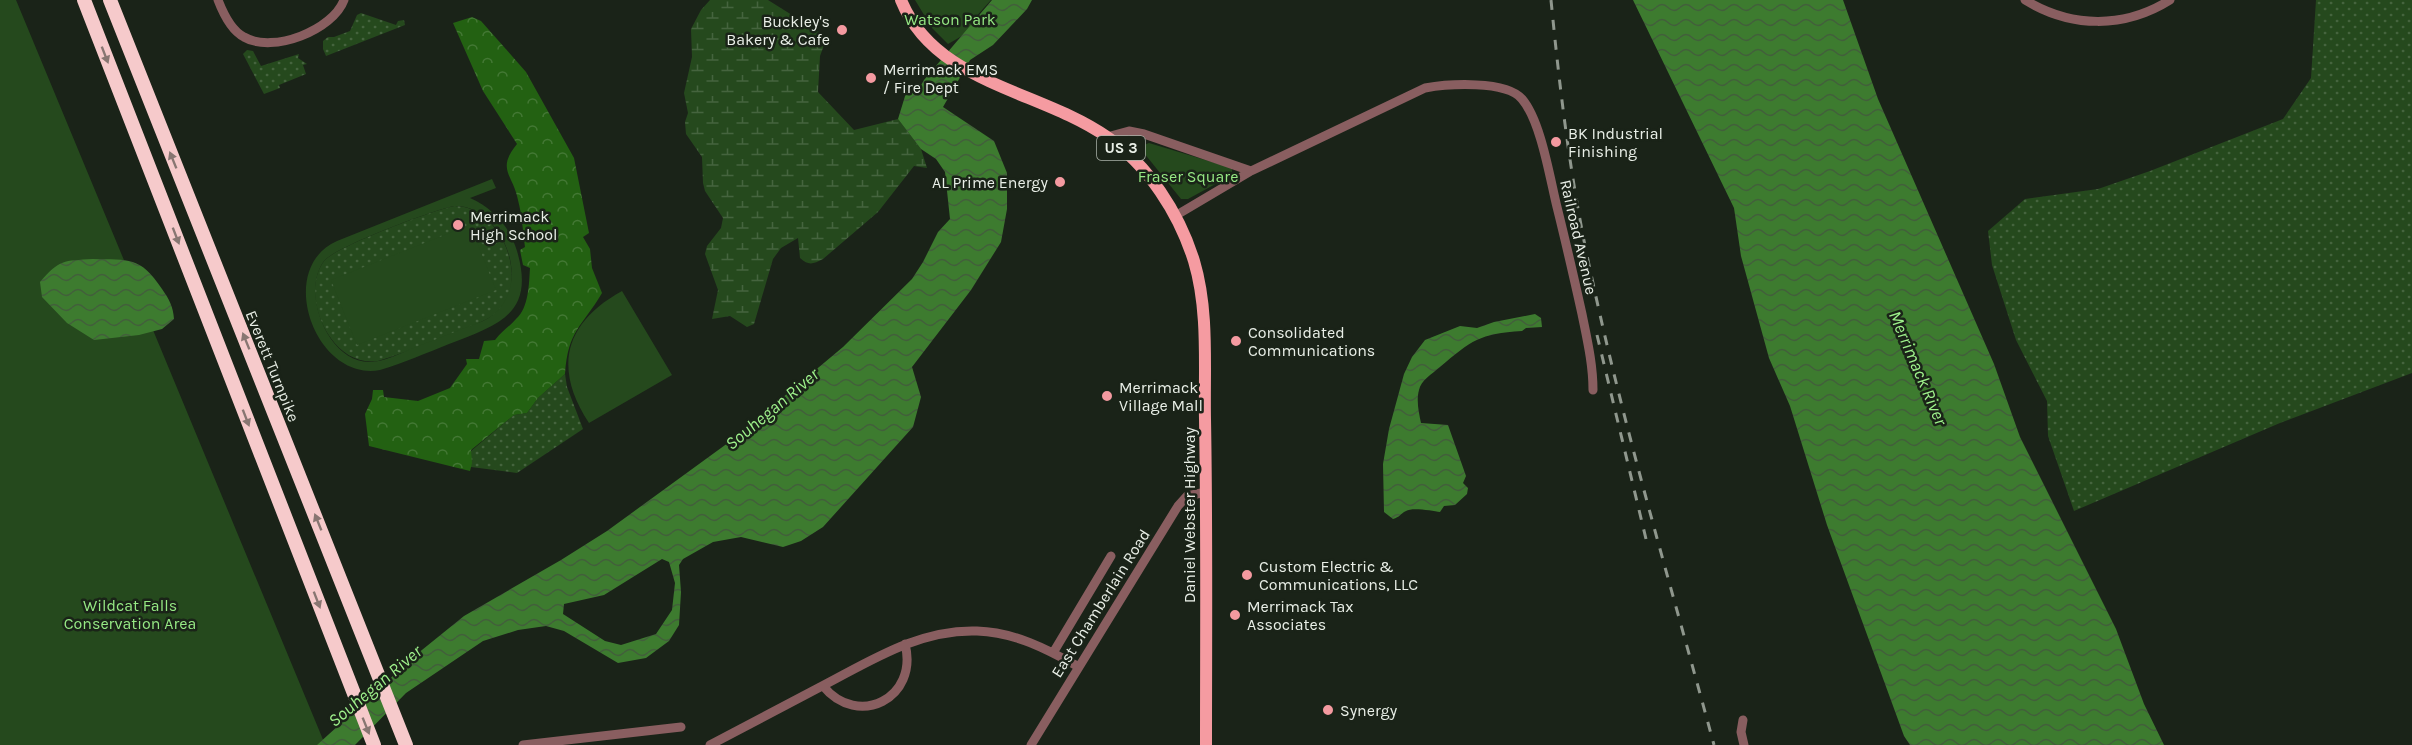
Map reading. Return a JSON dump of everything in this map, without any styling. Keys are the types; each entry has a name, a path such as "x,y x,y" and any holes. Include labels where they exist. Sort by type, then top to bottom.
{"highway":[{"path":"84,0 374,745"},
{"name":"Everett Turnpike","path":"110,0 406,745"}],"main road":[{"name":"Daniel Webster Highway","path":"901,0 914,25 928,41 961,68 1071,116 1107,137 1122,149 1152,181 1175,216 1194,260 1202,303 1206,492 1206,745"}],"street":[{"path":"218,0 236,32 252,41 272,43 318,28 333,18 344,0"},
{"path":"2025,0 2055,15 2094,22 2133,17 2170,0"},
{"name":"Railroad Avenue","path":"1175,216 1251,171 1425,88 1485,86 1498,88 1518,96 1523,99 1534,122 1550,176 1586,333 1592,366 1593,390"},
{"path":"1107,137 1128,132 1144,134 1251,171"},
{"name":"East Chamberlain Road","path":"1031,745 1178,506 1187,496 1206,492"},
{"path":"1053,653 1111,556"},
{"path":"710,745 904,644 928,636 977,631 1020,638 1079,668"},
{"path":"823,686 833,697 852,706 874,705 884,701 892,695 904,679 908,660 904,644"},
{"path":"1743,720 1741,732 1744,745"},
{"path":"523,745 591,741 681,727"}],"green space":[{"name":"Wildcat Falls Conservation Area","path":"0,0 16,0 324,742 320,745 0,745"},
{"path":"710,0 768,0 827,37 820,56 818,92 854,130 898,119 921,149 927,168 914,166 878,212 823,259 811,263 800,258 798,238 781,248 773,259 754,324 747,327 730,316 712,319 718,290 705,254 707,246 721,228 723,218 705,191 702,157 686,134 685,122 688,113 684,93 692,57 691,29 701,10"},
{"name":"Watson Park","path":"915,0 991,0 974,19 977,23 948,44 932,28"},
{"path":"2316,0 2412,0 2412,373 2280,423 2074,511 2048,436 2047,401 2016,340 1992,265 1988,231 2025,199 2098,189 2283,119 2311,78"},
{"path":"361,13 396,25 398,21 404,20 405,25 326,56 323,41 328,37 350,31 357,15"},
{"path":"472,17 481,21 526,72 574,158 589,233 583,237 590,249 592,268 602,293 573,338 565,374 538,398 527,413 514,415 471,450 470,471 369,446 365,414 372,399 373,390 383,390 384,397 418,401 450,388 467,364 466,359 479,359 484,341 495,340 520,314 526,302 530,268 523,265 520,250 525,247 520,212 516,191 507,166 517,144 483,91 453,23"},
{"path":"247,50 253,51 261,66 299,54 298,58 307,64 303,65 306,74 264,94 243,54"},
{"name":"Fraser Square","path":"1149,143 1232,168 1232,175 1188,199 1181,199 1144,153 1144,145"},
{"path":"492,179 496,188 470,198 493,213 510,234 522,273 521,290 516,304 508,314 483,330 380,370 357,369 337,359 322,342 311,320 306,297 308,275 318,255 337,241","holes":["454,206 472,209 488,219 500,234 508,253 512,272 509,291 500,308 483,321 382,360 372,362 357,360 343,352 323,325 317,308 315,291 317,275 324,261 364,238 426,214"]},
{"path":"454,206 475,211 492,225 501,237 511,264 512,274 506,303 492,316 478,323 378,361 361,360 346,354 324,327 318,310 315,293 317,276 324,261 364,238"},
{"path":"470,225 496,290 357,345 331,280"},
{"path":"622,291 672,375 589,423 571,384 568,366 570,348 587,317"},
{"path":"565,374 567,387 583,429 517,473 471,467 471,451 514,415 527,413 538,398"}],"water":[{"name":"Souhegan River","path":"992,0 1032,0 1027,9 993,45 970,60 943,107 994,141 1007,173 1007,209 1001,242 971,290 912,367 921,397 913,427 823,527 801,541 783,547 741,537 713,542 683,559 679,565 681,592 679,625 669,641 646,658 618,663 564,631 546,626 518,630 483,641 406,693 355,745 317,745 417,654 464,616 607,531 732,440 843,347 912,279 938,232 950,219 945,172 936,159 921,149 898,119 906,93 917,92 924,80","holes":["662,559 669,562 675,583 672,610 656,634 621,645 605,641 563,614 564,604 604,595"]},
{"name":"Merrimack River","path":"1633,0 1843,0 1878,99 1994,364 2020,437 2116,629 2144,704 2164,745 1910,745 1904,736 1827,525 1790,406 1769,358 1741,256 1734,208"},
{"path":"75,260 125,260 140,265 154,278 167,296 172,306 174,319 162,329 139,335 94,340 67,323 42,297 40,282 58,265"},
{"path":"1535,314 1541,318 1542,327 1496,334 1477,340 1460,350 1422,383 1418,398 1421,423 1448,425 1466,476 1463,483 1468,488 1467,494 1455,505 1444,506 1440,512 1413,509 1393,519 1384,512 1383,464 1389,429 1404,374 1412,357 1425,340 1460,326 1477,328 1494,322"}],"railway":[{"path":"1551,0 1567,138 1591,274 1634,452 1714,745"},
{"path":"1597,335 1646,539"}],"place":[{"name":"Buckley's Bakery & Cafe","path":"842,30"},
{"name":"Merrimack EMS / Fire Dept","path":"871,78"},
{"name":"BK Industrial Finishing","path":"1556,142"},
{"name":"AL Prime Energy","path":"1060,182"},
{"name":"Merrimack High School","path":"458,225"},
{"name":"Consolidated Communications","path":"1236,341"},
{"name":"Merrimack Village Mall","path":"1107,396"},
{"name":"Custom Electric & Communications, LLC","path":"1247,575"},
{"name":"Merrimack Tax Associates","path":"1235,615"},
{"name":"Synergy","path":"1328,710"}]}
